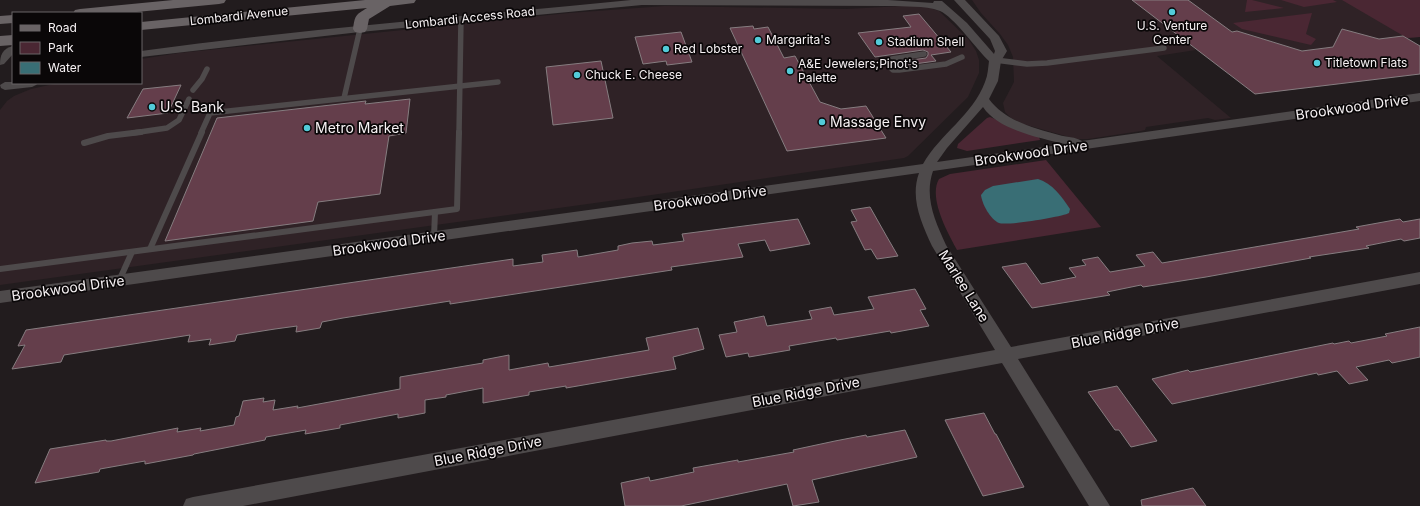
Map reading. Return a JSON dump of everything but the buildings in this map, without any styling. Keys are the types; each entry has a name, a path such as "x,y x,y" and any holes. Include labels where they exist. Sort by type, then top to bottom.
{"main road":[{"name":"Lombardi Avenue","path":"91,12 219,0"},
{"name":"Lombardi Avenue","path":"142,26 409,0"},
{"path":"335,7 352,11 361,23 393,2"},
{"path":"0,20 12,19"},
{"path":"0,41 12,40"}],"street":[{"path":"934,0 972,34 986,52 995,60"},
{"name":"Marlee Lane","path":"959,0 987,28 999,44 1001,51 995,60 992,81 983,99 977,108 940,148 929,166 922,184 923,204 939,246 1100,506"},
{"name":"Lombardi Access Road","path":"142,54 361,23 461,19 597,6 658,2 827,4 900,1 924,3 945,9"},
{"path":"0,62 8,52 12,50"},
{"path":"2,89 12,76"},
{"path":"2,89 27,84"},
{"name":"Brookwood Drive","path":"0,297 793,187 929,166 1420,97"},
{"path":"983,99 992,111 1009,121 1044,135 1086,145"},
{"name":"Blue Ridge Drive","path":"193,506 1420,278"}],"lane":[{"path":"0,269 457,209 461,19"},
{"path":"344,98 361,23"},
{"path":"995,60 1027,64 1047,63 1164,48"},
{"path":"924,54 892,59 888,61 888,65 893,70 899,70 946,64 962,57"},
{"path":"193,90 202,79 207,69"},
{"path":"150,249 210,113 498,82"},
{"path":"84,143 108,136 167,128 179,120 189,99"},
{"path":"434,237 435,212"},
{"path":"119,280 132,252"}],"shaded area":[{"path":"972,0 1420,0 1420,37 1407,38 1403,36 1379,39 1342,29 1338,38 1354,44 1302,51 1237,31 1182,38 1196,50 1157,56 1231,118 1215,120 1208,118 1146,127 1145,130 1141,131 1088,139 1076,139 1023,124 1011,118 1005,112 1003,103 1014,82 1013,57 1008,45"},
{"path":"922,5 939,11 969,40 976,51 979,60 979,73 968,97 908,156 904,158 631,198 0,285 0,110 7,101 14,96 31,89 54,84 142,84 142,59 179,53 569,13 665,6 846,9"}],"green space":[{"path":"1247,0 1252,0 1284,8 1245,12"},
{"path":"1281,0 1333,0 1337,2 1304,7"},
{"path":"1342,0 1420,0 1420,37 1407,38"},
{"path":"1312,13 1306,34 1316,39 1311,45 1242,29 1233,23"},
{"path":"990,117 1039,137 1040,140 967,151 957,148 958,144"},
{"path":"1046,160 1101,227 957,250 944,225 937,205 936,187 939,179 950,174"}],"water":[{"path":"1038,179 1048,184 1056,191 1070,209 1069,213 1034,221 1004,224 999,223 990,215 985,207 981,195 985,190 993,186"}],"place":[{"name":"U.S. Venture Center","path":"1172,12"},
{"name":"Margarita's","path":"758,40"},
{"name":"Stadium Shell","path":"879,42"},
{"name":"Red Lobster","path":"666,49"},
{"name":"Titletown Flats","path":"1317,63"},
{"name":"A&E Jewelers;Pinot's Palette","path":"790,71"},
{"name":"Chuck E. Cheese","path":"577,75"},
{"name":"U.S. Bank","path":"152,107"},
{"name":"Massage Envy","path":"822,122"},
{"name":"Metro Market","path":"307,128"}]}
